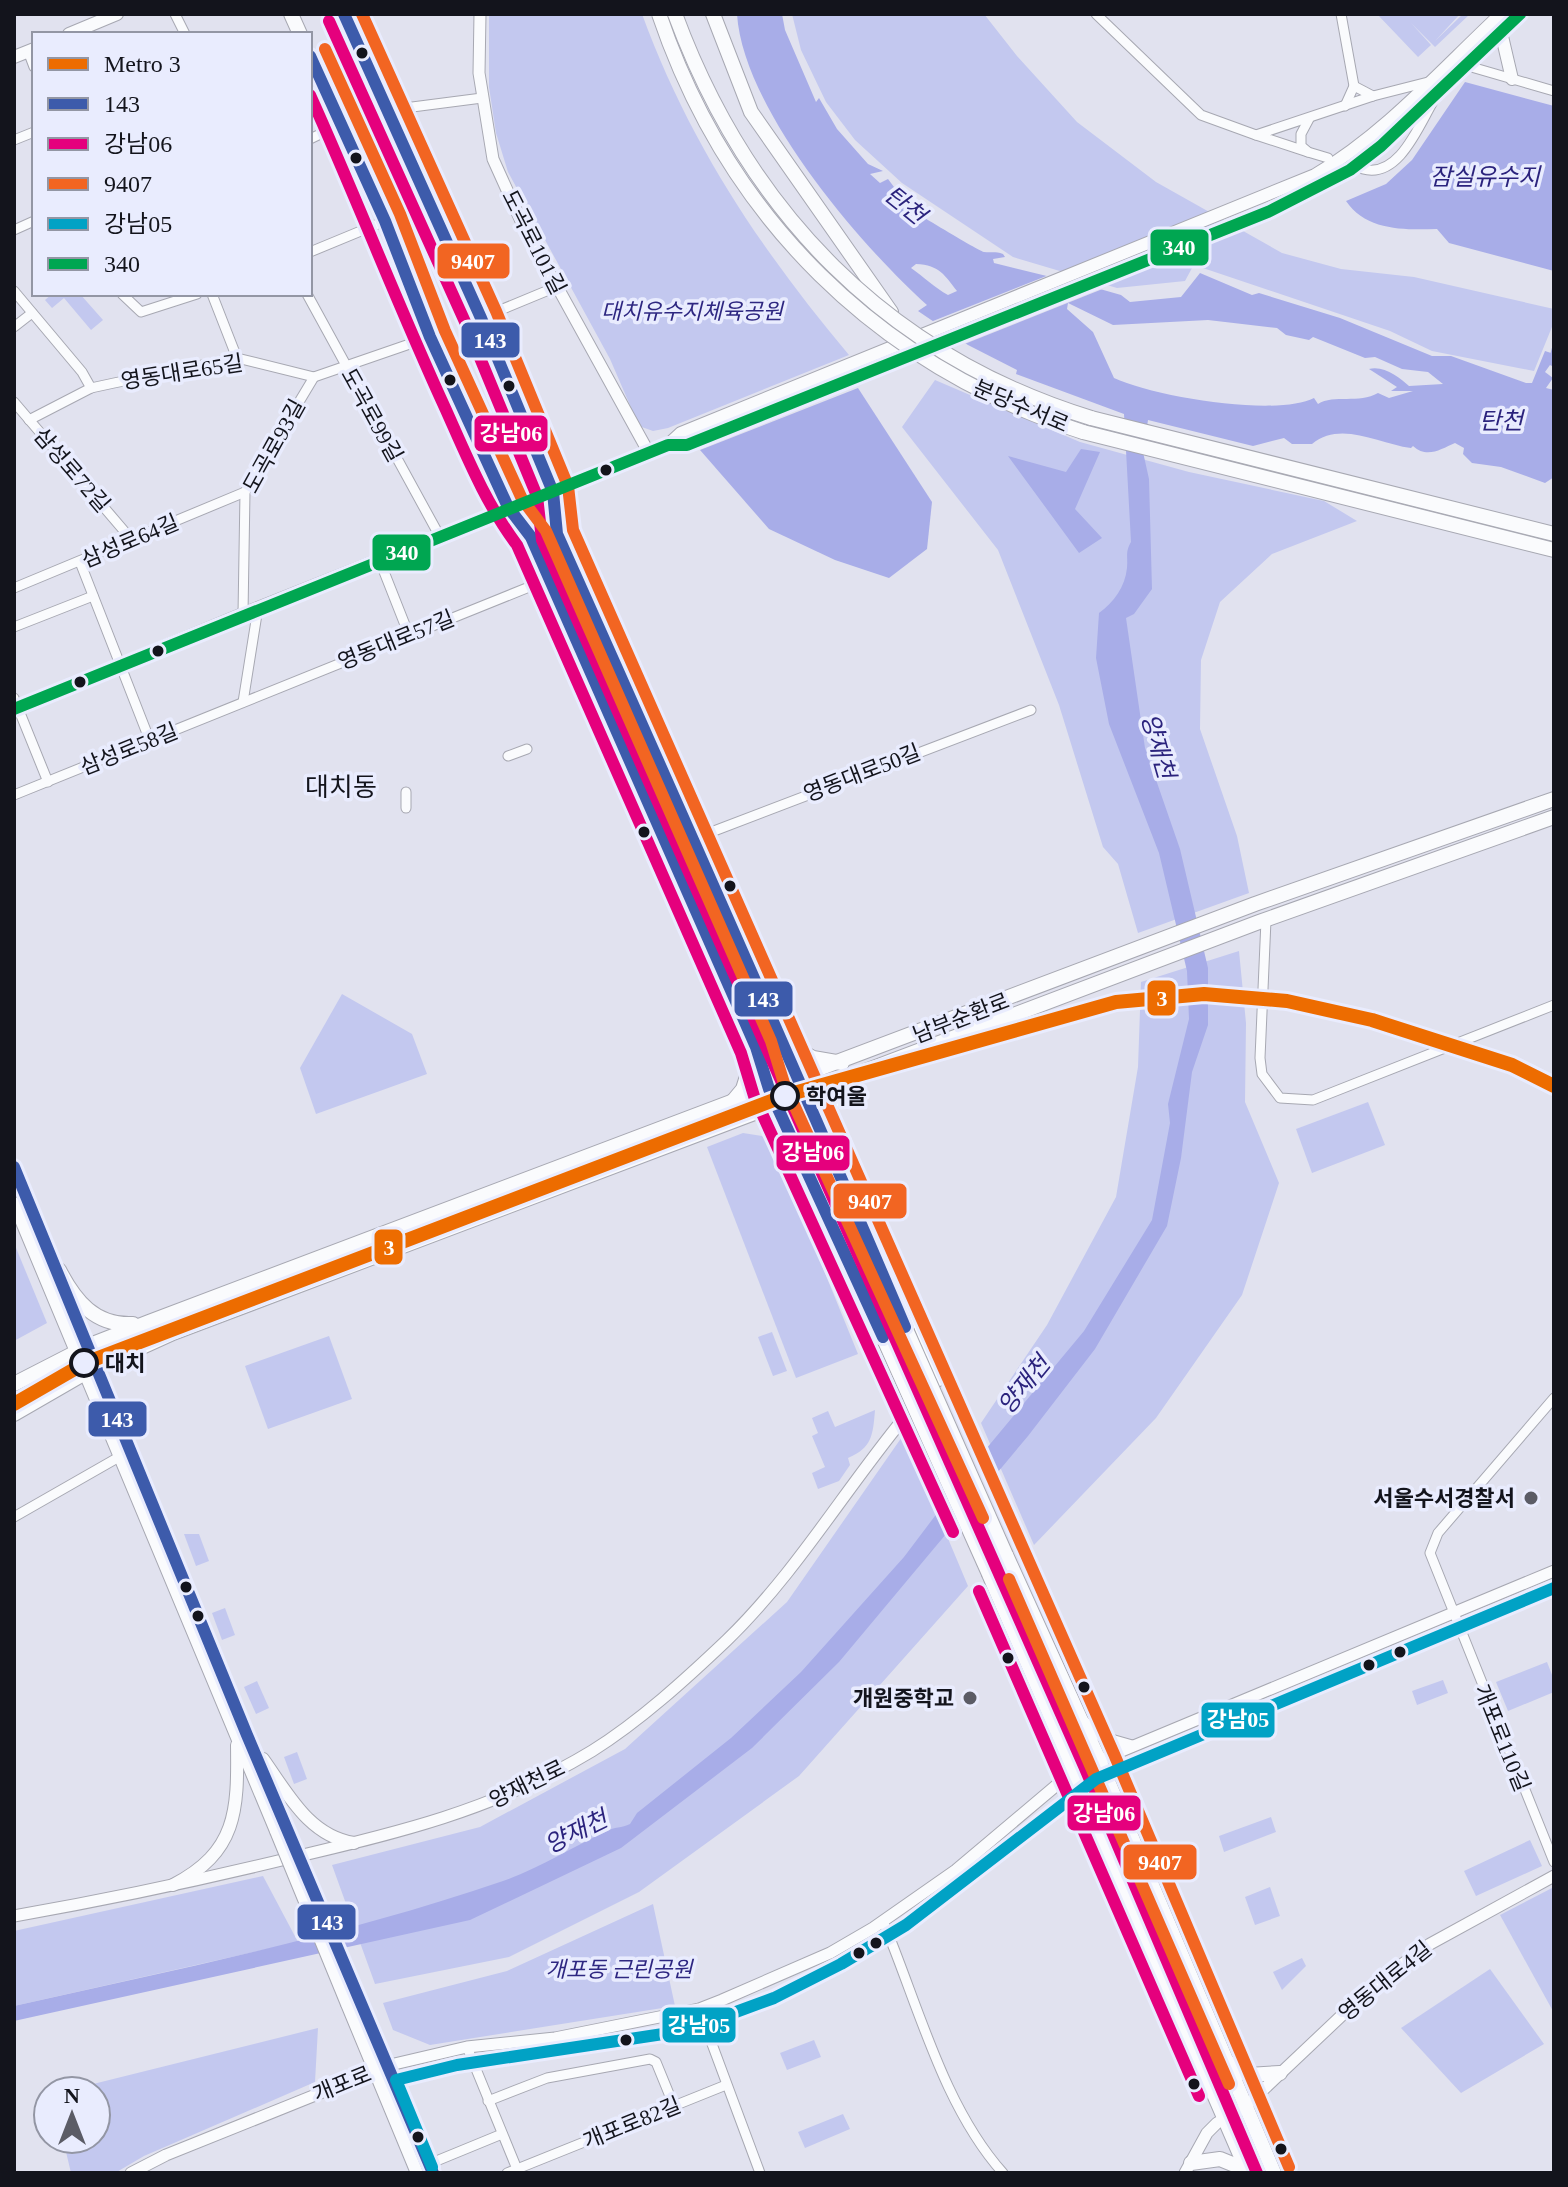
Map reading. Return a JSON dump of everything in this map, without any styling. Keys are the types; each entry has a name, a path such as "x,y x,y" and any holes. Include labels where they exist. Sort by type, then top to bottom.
{"main road":[{"path":"74,32 117,14"},
{"path":"344,14 481,318 553,492 557,534 1099,1760 1227,2061 1248,2172"},
{"name":"분당수서로","path":"659,14 678,65 711,131 776,229 801,258 852,306 933,364 1015,406 1104,439 1554,550"},
{"name":"분당수서로","path":"675,14 723,121 782,211 829,266 899,322 970,368 1063,409 1204,449 1554,534"},
{"path":"713,14 751,112 899,322"},
{"path":"15,705 649,453 668,445 681,433 1315,175 1354,152 1501,14"},
{"path":"668,445 687,445 1270,211 1350,170 1437,96 1520,14"},
{"path":"1501,32 1512,79"},
{"path":"14,57 31,50"},
{"path":"312,60 385,221 430,337 508,507 531,537 756,1047 769,1089 1077,1772 1236,2113 1274,2173"},
{"name":"남부순환로","path":"14,1384 83,1348 149,1322 800,1079 1255,904 1554,799"},
{"name":"남부순환로","path":"14,1414 92,1370 173,1333 1262,921 1554,817"},
{"path":"655,818 669,824 676,837 684,842 693,839"},
{"path":"778,1038 813,1058 842,1063"},
{"path":"731,1104 743,1089 756,1047"},
{"path":"827,1143 828,1111 842,1081"},
{"path":"807,1172 813,1210 904,1418 940,1377 882,1241 837,1166"},
{"path":"14,1167 59,1270 83,1348"},
{"path":"14,1203 83,1348 282,1831 390,2065 431,2168"},
{"path":"59,1270 81,1305 105,1322 149,1322"},
{"path":"92,1370 119,1457 242,1736 314,1825 335,1839 354,1843"},
{"path":"173,1885 195,1873 222,1845 231,1829 242,1736"},
{"path":"282,1831 347,2004 417,2173"},
{"path":"1227,2061 1248,2075 1280,2073"},
{"path":"1188,2168 1220,2159 1248,2172"}],"street":[{"path":"175,14 184,32"},
{"name":"도곡로101길","path":"480,14 482,98 493,159 556,287 649,453"},
{"path":"1096,14 1168,87 1201,115 1328,158"},
{"path":"1341,14 1354,86 1345,106"},
{"path":"1452,61 1554,91"},
{"path":"1256,135 1373,96 1432,81"},
{"path":"1354,86 1373,96"},
{"path":"1363,169 1381,171 1394,163 1437,96"},
{"path":"389,110 482,98"},
{"path":"1308,152 1301,146 1301,134 1309,119"},
{"path":"312,138 341,124"},
{"path":"312,251 385,221"},
{"path":"481,318 556,287"},
{"path":"14,291 82,372 91,388"},
{"path":"124,296 141,312 191,296"},
{"path":"213,296 237,358"},
{"name":"도곡로99길","path":"308,296 439,535"},
{"path":"14,327 32,313"},
{"path":"314,377 430,337"},
{"name":"영동대로65길","path":"29,420 91,388 237,358 314,377"},
{"name":"도곡로93길","path":"243,614 245,492 314,377"},
{"name":"삼성로72길","path":"14,402 131,539"},
{"name":"삼성로64길","path":"14,588 245,492"},
{"path":"379,559 409,635"},
{"path":"80,562 150,741"},
{"name":"영동대로57길","path":"243,702 549,579"},
{"path":"14,627 93,596"},
{"path":"243,702 258,608"},
{"name":"삼성로58길","path":"14,795 243,702"},
{"path":"15,705 48,782"},
{"name":"영동대로50길","path":"693,839 1031,710"},
{"path":"508,756 527,749"},
{"path":"406,792 406,808"},
{"path":"1262,921 1260,1058 1262,1074 1280,1098 1313,1100 1554,1005"},
{"name":"개포로110길","path":"1554,1398 1438,1533 1430,1553 1554,1862"},
{"name":"양재천로","path":"14,1916 173,1885 354,1843 474,1809 564,1766 631,1723 727,1639 760,1605 904,1418"},
{"path":"14,1517 119,1457"},
{"name":"개포로","path":"131,2173 390,2065 467,2047 555,2038 699,2009 830,1953 883,1921 956,1870 1058,1784 1099,1760 1554,1571"},
{"path":"1079,1717 1097,1734 1132,1746"},
{"name":"영동대로4길","path":"1188,2168 1207,2133 1236,2113 1375,1984 1419,1952 1554,1876"},
{"path":"883,1921 949,2090 969,2130 1003,2173"},
{"path":"699,2009 760,2173"},
{"name":"개포로82길","path":"467,2047 502,2134 512,2171 726,2085"},
{"name":"개포로82길","path":"488,2101 547,2078 650,2059 662,2076 674,2106"},
{"path":"431,2168 502,2134"}],"green space":[{"name":"대치유수지체육공원","path":"489,14 642,14 682,107 730,194 786,276 849,355 668,428 653,431 639,426 610,359 508,172 496,133 489,87"},
{"path":"792,14 984,14 1077,122 1156,182 1282,253 1341,269 1414,277 1554,309 1554,322 1534,371 1432,351 1390,331 1200,267 1192,268 1185,281 1117,288 1013,257 902,183 855,140 826,102 801,50"},
{"path":"1377,14 1460,14 1435,41 1463,14 1470,14 1435,47 1411,23 1431,45 1418,57"},
{"path":"50,296 82,296 103,320 91,330 64,298 52,308 45,300"},
{"path":"935,380 1080,442 1189,472 1324,501 1357,521 1272,554 1220,602 1201,660 1200,729 1237,836 1249,893 1138,933 1118,864 1103,847 1059,705 998,550 902,427"},
{"path":"1239,951 1246,1023 1245,1102 1279,1183 1242,1295 1156,1418 1034,1545 981,1423 1047,1325 1116,1197 1138,1067 1141,982"},
{"path":"342,994 412,1034 427,1074 316,1114 300,1068"},
{"path":"1368,1102 1385,1145 1312,1173 1296,1129"},
{"path":"743,1133 762,1136 774,1148 858,1354 796,1378 707,1147"},
{"path":"14,1243 47,1323 14,1341"},
{"path":"772,1332 787,1371 773,1376 758,1337"},
{"path":"329,1336 352,1399 268,1429 245,1366"},
{"path":"875,1410 872,1434 867,1445 848,1458 850,1465 839,1481 818,1489 812,1473 825,1467 812,1436 818,1433 812,1418 828,1411 835,1427"},
{"path":"904,1434 968,1586 799,1776 639,1892 509,1957 375,1984 332,1865 480,1827 625,1749 787,1602"},
{"path":"184,1534 199,1534 209,1561 196,1566"},
{"path":"225,1608 235,1635 222,1640 212,1613"},
{"path":"1547,1662 1554,1680 1554,1692 1508,1711 1496,1682"},
{"path":"1443,1680 1448,1693 1417,1705 1412,1691"},
{"path":"257,1681 269,1708 256,1714 244,1687"},
{"path":"297,1752 307,1779 294,1784 284,1757"},
{"path":"1271,1817 1276,1832 1224,1852 1219,1836"},
{"path":"1530,1840 1542,1866 1476,1896 1464,1871"},
{"path":"263,1876 298,1942 14,2006 14,1931"},
{"path":"1270,1887 1280,1916 1255,1925 1245,1897"},
{"path":"1554,1887 1554,2013 1500,1915"},
{"name":"개포동 근린공원","path":"653,1904 675,2006 430,2045 393,2030 383,2003 507,1971"},
{"path":"1302,1958 1306,1966 1282,1990 1273,1972"},
{"path":"1490,1969 1544,2044 1461,2093 1401,2028"},
{"path":"318,2028 315,2082 144,2156 115,2173 71,2173 67,2155 112,2155 112,2079"},
{"path":"814,2040 821,2057 787,2070 780,2053"},
{"path":"843,2114 850,2129 805,2148 798,2132"}],"water":[{"name":"탄천","path":"737,14 782,14 785,30 816,102 819,98 837,129 868,164 883,171 870,174 880,183 888,179 894,187 899,186 909,200 896,194 892,197 937,225 984,252 1003,254 1005,257 993,259 994,263 1121,295 1130,302 1181,297 1200,273 1252,295 1259,293 1340,318 1432,356 1451,356 1526,383 1532,383 1545,351 1554,354 1554,367 1550,365 1545,372 1553,378 1546,388 1554,390 1554,477 1545,483 1501,467 1472,463 1463,454 1464,448 1455,443 1424,452 1413,446 1335,434 1312,444 1292,444 1284,438 1253,446 1148,420 1143,452 1149,479 1152,589 1134,614 1126,618 1145,748 1180,849 1208,968 1208,1025 1192,1072 1181,1158 1167,1226 1095,1349 1028,1436 839,1662 752,1748 621,1848 470,1920 14,2021 14,2006 260,1950 443,1901 517,1876 610,1830 630,1824 637,1813 731,1738 801,1672 904,1557 981,1455 1084,1331 1152,1220 1170,1123 1168,1104 1189,1019 1187,971 1159,853 1109,724 1096,658 1099,613 1121,588 1131,542 1124,414 1016,374 1017,370 968,345 918,311 927,305 869,247 808,172 760,90 744,51","holes":["916,264 936,269 957,291 948,295 943,292 911,268","1068,303 1113,325 1208,320 1277,328 1286,335 1309,340 1313,337 1402,369 1428,372 1443,384 1409,386 1391,373 1375,368 1369,369 1397,387 1391,391 1413,391 1389,398 1378,393 1318,404 1314,398 1273,406 1216,402 1157,392 1114,378 1093,332 1067,309"]},
{"name":"잠실유수지","path":"1465,82 1554,106 1554,271 1449,243 1437,229 1387,227 1375,223 1354,211 1346,201 1386,184 1412,160"},
{"path":"858,388 932,502 927,549 889,578 835,560 769,529 700,450"},
{"path":"1081,449 1100,452 1075,509 1102,538 1079,553 1008,456 1066,472"}],"pier":[{"path":"1054,273 1105,288 962,345 928,323"},
{"path":"856,384 861,386 696,451 698,446"},
{"path":"980,1450 995,1483 951,1534 939,1505"}],"waterway":[{"path":"1551,355 1554,344"}],"metro line":[{"name":"3","path":"14,1404 85,1363 787,1095 1116,1002 1204,994 1287,1001 1372,1020 1512,1065 1554,1086"}],"transit line":[{"name":"143","path":"344,14 481,318 553,492 557,534 905,1327"},
{"name":"9407","path":"362,14 496,311 568,486 573,530 1114,1754 1289,2167"},
{"name":"340","path":"14,709 668,445 687,445 1270,211 1350,170 1381,146 1520,14"},
{"name":"강남06","path":"329,21 466,324 537,496 542,540 1084,1766 1257,2173"},
{"name":"9407","path":"325,49 400,214 445,331 522,499 546,531 771,1041 784,1083 983,1518"},
{"name":"143","path":"312,60 385,221 430,337 508,507 531,537 756,1047 769,1089 883,1337"},
{"name":"강남06","path":"312,100 470,463 486,497 517,545 741,1053 754,1096 953,1532"},
{"name":"143","path":"14,1167 247,1735 433,2173"},
{"name":"9407","path":"1009,1579 1229,2084"},
{"name":"강남05","path":"432,2167 396,2080 457,2065 663,2034 706,2023 774,1998 841,1964 906,1925 1096,1779 1554,1588"},
{"name":"강남06","path":"979,1591 1199,2096"}],"place":[{"name":"학여울","path":"785,1096"},
{"name":"대치","path":"84,1363"},
{"name":"서울수서경찰서","path":"1531,1498"},
{"name":"개원중학교","path":"970,1698"}],"district":[{"name":"대치동","path":"341,787"}],"water label":[{"name":"양재천","path":"1158,746"},
{"name":"양재천","path":"1024,1385"},
{"name":"양재천","path":"576,1832"}]}
